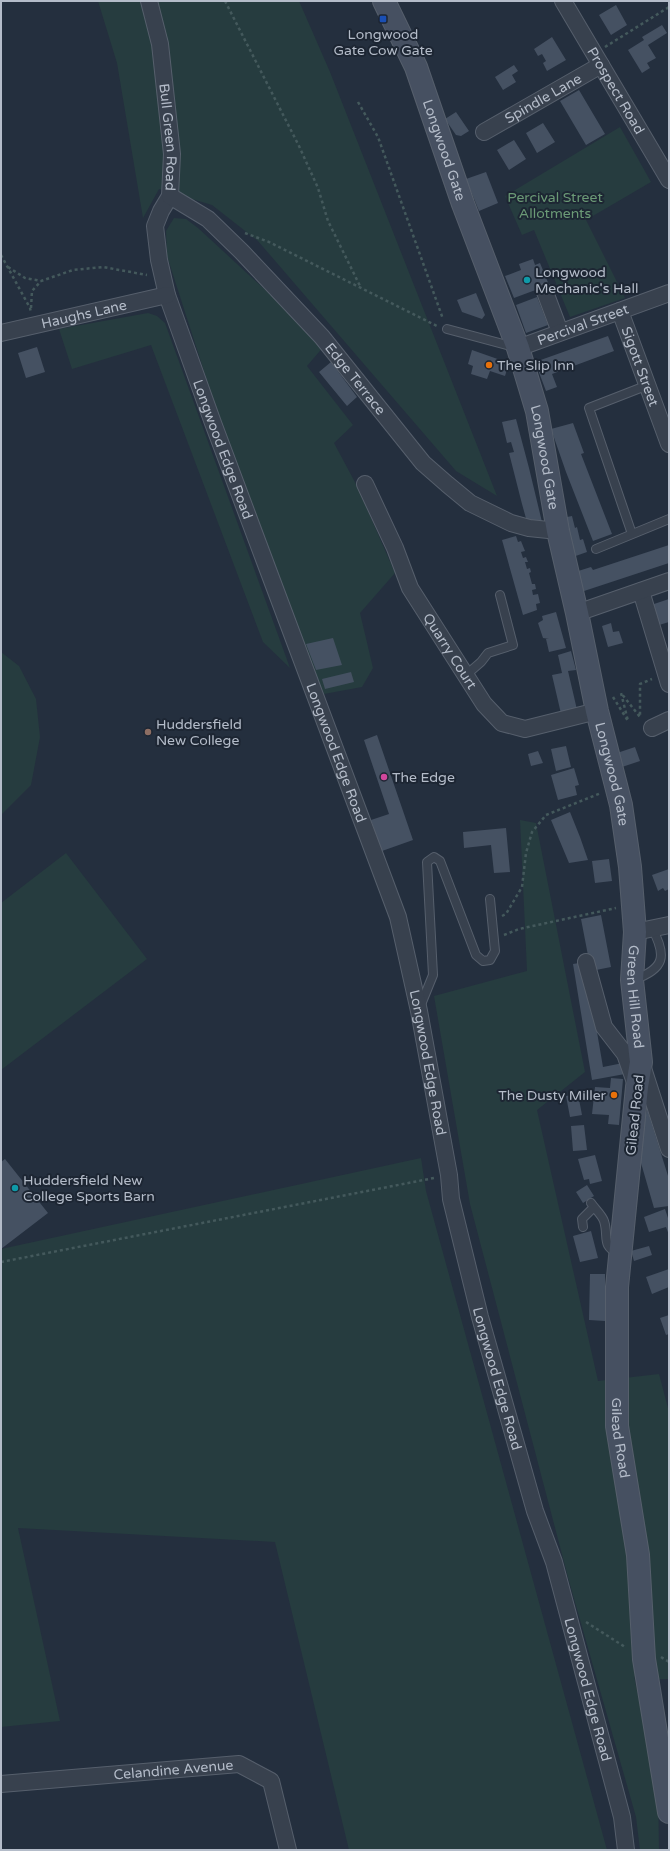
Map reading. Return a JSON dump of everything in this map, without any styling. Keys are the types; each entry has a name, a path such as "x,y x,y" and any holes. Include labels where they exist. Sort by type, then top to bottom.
{"street":[{"name":"Bull Green Road","path":"149,1 160,44 172,154 170,196 161,211 155,226 167,295"},
{"name":"Longwood Gate","path":"384,1 416,67 463,204 518,348 537,411 558,531 577,613 597,711 621,805 630,867 632,904 644,930"},
{"name":"Prospect Road","path":"563,1 669,180"},
{"name":"Spindle Lane","path":"484,132 598,59"},
{"name":"Edge Terrace","path":"170,196 208,219 242,252 322,337 423,463 447,484 470,503 511,523 529,528 558,531"},
{"path":"545,292 560,332"},
{"name":"Percival Street","path":"518,348 669,293"},
{"name":"Haughs Lane","path":"1,333 167,295"},
{"name":"Longwood Edge Road","path":"167,295 224,452 398,917 419,1011 452,1199 480,1317 535,1511 554,1562 622,1817 626,1850"},
{"name":"Sigott Street","path":"620,311 669,444"},
{"name":"Quarry Court","path":"365,484 395,548 410,588 484,704 502,724 525,729 597,711"},
{"path":"577,613 669,581"},
{"path":"641,591 664,646 668,679"},
{"path":"652,728 669,720"},
{"path":"644,930 669,925"},
{"name":"Green Hill Road","path":"641,1062 632,980 644,930"},
{"path":"586,962 604,1027 625,1054 637,1087"},
{"path":"641,1062 669,1149"},
{"name":"Gilead Road","path":"641,1062 637,1087 617,1287 617,1426 638,1555 644,1659 669,1812"},
{"name":"Celandine Avenue","path":"1,1784 239,1764 271,1781 288,1850"}],"lane":[{"path":"447,329 518,348"},
{"path":"632,534 589,408 648,385"},
{"path":"596,549 669,519"},
{"path":"466,675 481,662 488,653 513,645 500,595"},
{"path":"419,1011 433,975 427,862 434,857 440,862 476,955 483,961 490,960 495,951 491,922 490,899"},
{"path":"632,980 644,976 652,971 659,963 662,954 659,941 644,930"},
{"path":"583,1227 582,1219 592,1205 603,1219 606,1227 607,1244 610,1250 621,1254"}],"path":[{"path":"225,1 299,146 318,188 328,222 361,288"},
{"path":"598,59 669,7"},
{"path":"242,232 269,242 441,328 447,329 378,137 358,102"},
{"path":"1,255 30,308"},
{"path":"8,267 25,278 41,281"},
{"path":"33,326 30,308 32,291 41,281 73,270 103,267 164,278"},
{"path":"592,688 608,688 628,721 621,693 640,716 640,684 668,679"},
{"path":"491,922 506,914 522,887 526,853 532,832 546,815 604,792 615,782"},
{"path":"494,936 504,935 519,929 632,904"},
{"path":"1,1262 449,1175"},
{"path":"566,1609 644,1659"}],"green space":[{"path":"98,1 299,1 330,72 497,496 456,471 258,241 212,205 159,189 143,218 117,63"},
{"name":"Percival Street Allotments","path":"620,127 651,182 586,220 625,298 570,317 534,230 522,235 505,196"},
{"path":"174,218 186,219 198,228 325,345 307,366 353,425 334,443 357,486 395,573 360,613 373,668 362,687 324,694 297,630 211,393 167,256 166,231"},
{"path":"148,313 157,316 165,323 290,668 263,642 151,345 72,369 59,329"},
{"path":"1,652 19,666 36,699 40,737 31,785 1,815"},
{"path":"520,820 536,823 585,1072 537,1110 598,1381 659,1374 669,1412 669,1679 637,1680 634,1676 658,1791 659,1850 640,1850 636,1817 569,1581 470,1204 434,996 527,971"},
{"path":"66,853 147,959 1,1070 1,903"},
{"path":"421,1158 426,1191 607,1850 349,1850 275,1542 18,1528 60,1721 1,1727 1,1249"}],"building":[{"path":"616,5 627,25 611,35 599,15"},
{"path":"662,25 667,33 648,45 656,58 647,63 650,68 642,73 628,50 644,40 642,37"},
{"path":"552,37 566,60 547,71 543,63 546,61 542,54 538,56 534,49"},
{"path":"514,65 518,71 512,75 516,82 503,90 495,77"},
{"path":"579,90 605,134 586,145 560,101"},
{"path":"456,112 469,131 461,136 456,135 445,119"},
{"path":"543,123 555,142 537,153 526,133"},
{"path":"514,140 526,159 509,170 497,150"},
{"path":"486,172 498,203 479,211 466,179"},
{"name":"Longwood Mechanic's Hall","path":"533,259 535,265 540,263 549,285 514,298 505,276 521,270 519,264"},
{"path":"476,293 485,315 482,319 462,312 457,300"},
{"path":"537,297 548,325 526,333 516,305"},
{"path":"608,336 614,351 552,374 557,387 546,391 535,362"},
{"path":"37,347 45,372 26,378 18,353"},
{"name":"The Slip Inn","path":"472,350 509,363 505,376 490,371 487,379 471,374 473,366 468,364"},
{"path":"331,362 357,397 347,406 319,372"},
{"path":"516,419 542,522 527,522 509,453 514,452 511,442 507,443 502,422"},
{"path":"573,423 584,453 581,454 612,534 593,541 551,429"},
{"path":"572,516 575,528 577,527 580,540 583,539 587,552 570,558 562,518"},
{"path":"516,536 518,542 521,541 525,551 521,552 523,558 526,557 528,562 525,562 527,569 530,568 531,572 529,573 532,584 535,584 536,589 532,590 533,595 538,594 540,603 536,604 537,610 523,615 502,540"},
{"path":"669,545 669,563 578,593 575,572 591,567 593,570"},
{"path":"669,599 669,622 659,625 651,605"},
{"path":"556,612 566,648 549,652 546,639 549,639 543,638 538,623 543,620 542,616"},
{"path":"611,623 613,632 619,631 623,643 608,647 602,626"},
{"path":"333,638 342,665 316,670 306,644"},
{"path":"571,651 576,670 568,671 578,714 562,718 552,675 562,673 558,655"},
{"path":"351,672 354,682 325,689 322,679"},
{"name":"The Edge","path":"377,735 413,840 382,851 371,820 389,814 364,740"},
{"path":"566,746 571,767 556,771 551,749"},
{"path":"635,747 640,761 622,767 617,753"},
{"path":"538,751 543,763 531,766 528,754"},
{"path":"574,768 579,785 575,786 577,795 558,800 551,775"},
{"path":"570,812 588,860 569,863 551,820"},
{"path":"506,828 510,872 494,873 491,845 464,848 463,832"},
{"path":"609,859 612,881 595,883 592,861"},
{"path":"669,869 669,889 665,891 663,888 658,891 652,875"},
{"path":"601,915 611,967 591,971 581,919"},
{"path":"585,962 603,1067 623,1063 625,1074 592,1080 573,964"},
{"path":"611,1078 623,1079 619,1125 608,1124 609,1115 592,1114 595,1087 610,1088"},
{"path":"578,1094 582,1115 570,1117 566,1096"},
{"path":"647,1109 669,1179 669,1206 654,1208 639,1156"},
{"path":"584,1125 587,1150 573,1151 571,1126"},
{"path":"595,1155 602,1181 590,1184 589,1179 584,1180 578,1159"},
{"name":"Huddersfield New College Sports Barn","path":"5,1159 48,1213 1,1249 1,1162"},
{"path":"587,1185 594,1196 583,1203 576,1192"},
{"path":"665,1209 669,1221 669,1235 666,1227 649,1232 644,1217"},
{"path":"591,1231 598,1258 580,1262 573,1236"},
{"path":"649,1246 652,1255 634,1261 631,1251"},
{"path":"669,1269 669,1287 652,1294 646,1277"},
{"path":"590,1274 605,1274 605,1321 589,1320"},
{"path":"669,1315 669,1334 666,1335 660,1318"}],"place":[{"name":"Longwood Gate Cow Gate","path":"383,19"},
{"name":"Longwood Mechanic's Hall","path":"527,280"},
{"name":"The Slip Inn","path":"489,365"},
{"name":"Huddersfield New College","path":"148,732"},
{"name":"The Edge","path":"384,777"},
{"name":"The Dusty Miller","path":"614,1095"},
{"name":"Huddersfield New College Sports Barn","path":"15,1188"}]}
